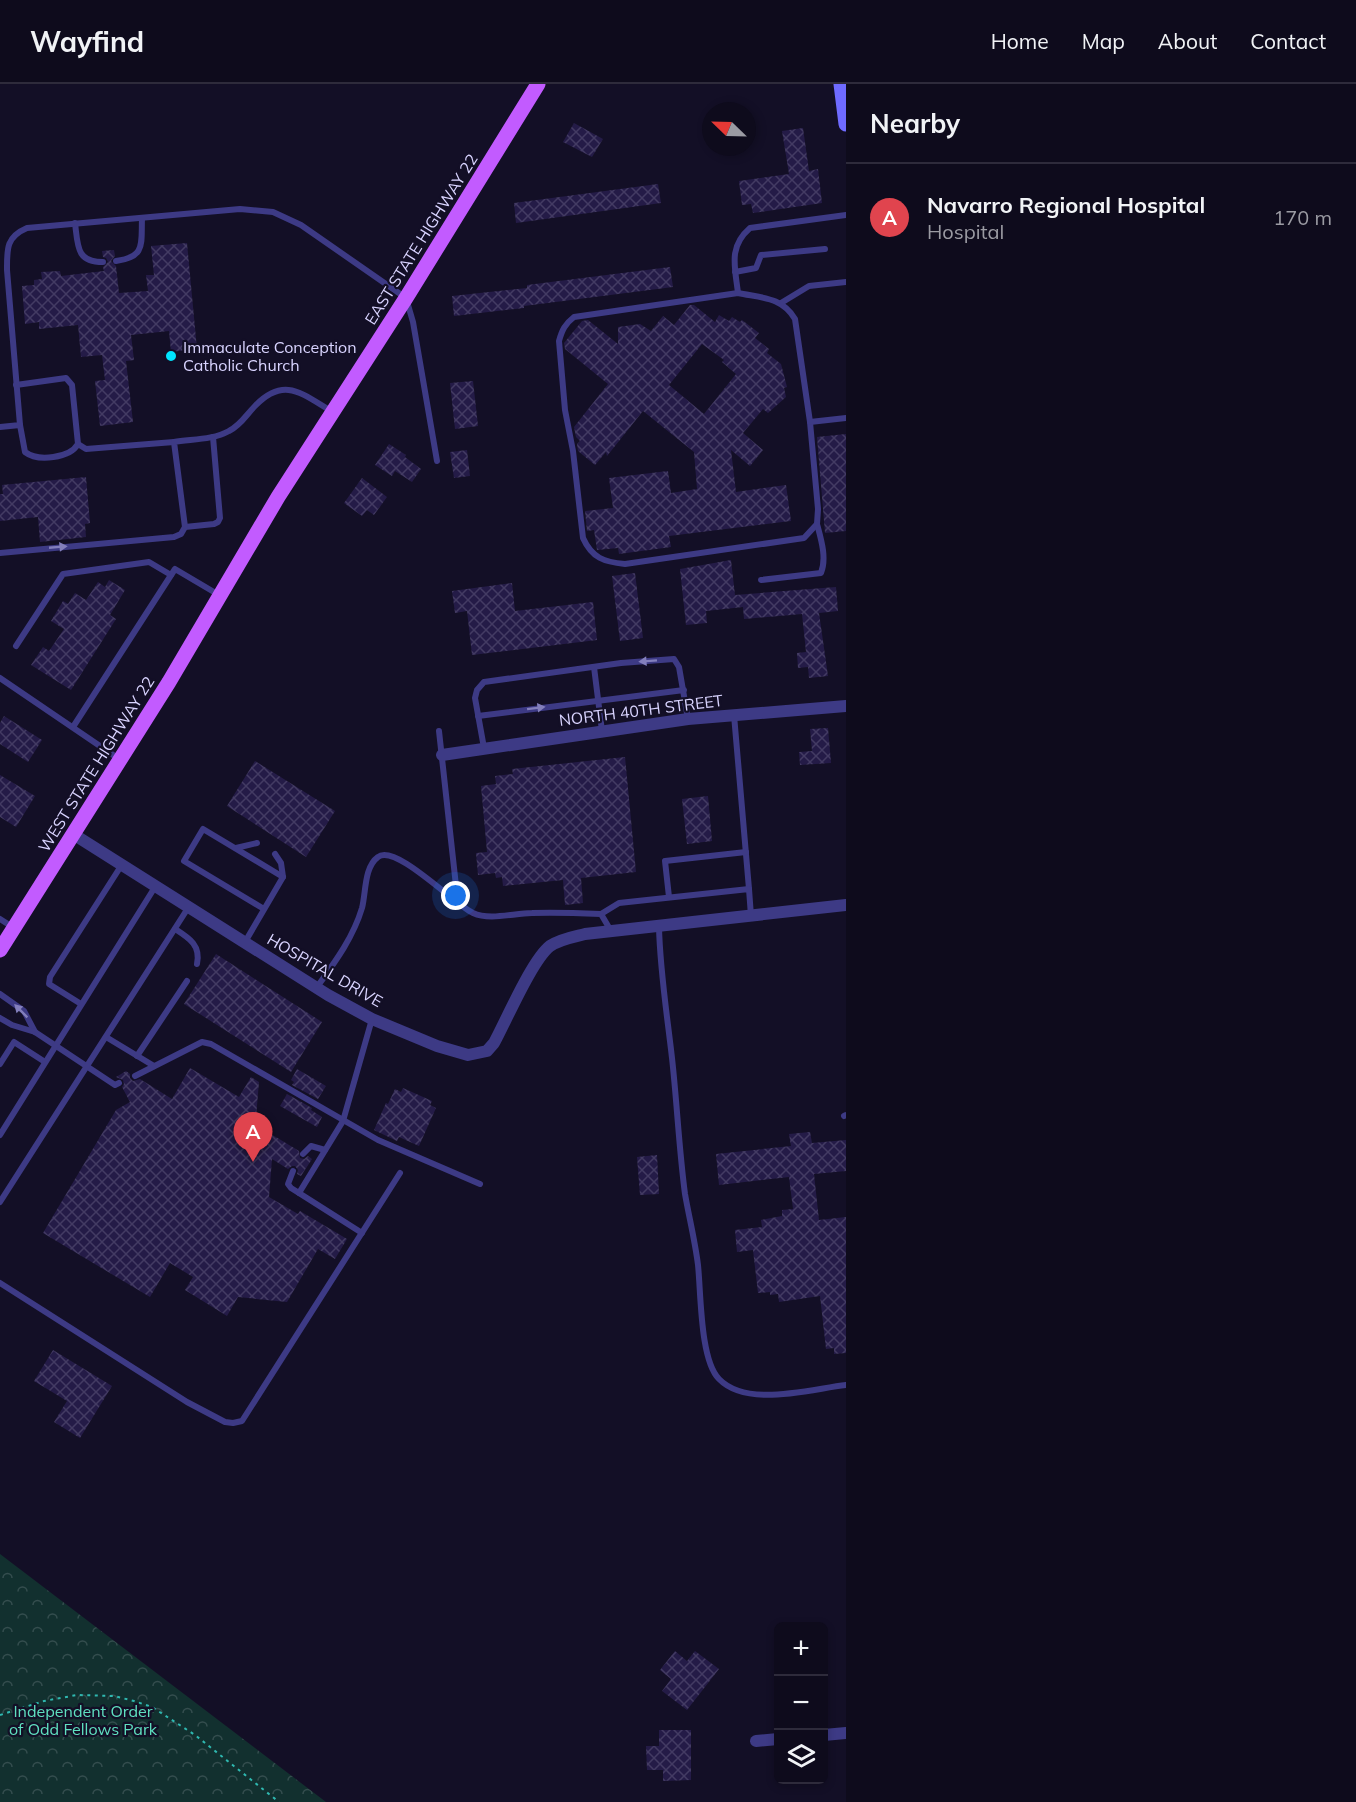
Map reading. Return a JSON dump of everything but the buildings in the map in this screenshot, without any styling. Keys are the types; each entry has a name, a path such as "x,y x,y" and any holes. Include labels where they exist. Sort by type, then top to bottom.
{"main road":[{"name":"EAST STATE HIGHWAY 22","path":"220,596 278,497 406,298 538,84"},
{"name":"WEST STATE HIGHWAY 22","path":"0,950 220,596"}],"street":[{"path":"841,84 846,124"},
{"name":"NORTH 40TH STREET","path":"442,755 688,719 846,706"},
{"name":"HOSPITAL DRIVE","path":"73,834 316,988 372,1019 437,1046 468,1056 487,1051 494,1043 534,966 550,946 562,940 611,931 846,905"},
{"path":"828,1735 846,1733"},
{"path":"756,1742 774,1740"}],"lane":[{"path":"16,385 66,378 70,380 78,444 70,453 39,458 25,452 20,425 3,270 7,247 16,232 27,228 75,223 240,209 273,212 301,225 406,298 413,322 437,461"},
{"path":"738,293 734,259 736,243 750,228 846,215"},
{"path":"116,261 130,259 138,252 142,218"},
{"path":"75,223 78,247 83,258 91,262 103,262"},
{"path":"735,272 756,268 761,255 825,249"},
{"path":"781,303 809,286 846,282"},
{"path":"761,580 821,573 823,568 822,543 817,524 818,509 810,422 795,319 789,309 781,303 738,293 574,317 566,323 559,341 565,410 573,451 583,538 588,548 599,559 625,564 804,538 817,524"},
{"path":"78,444 86,449 174,442 213,436 228,432 244,421 255,406 268,395 283,390 296,390 333,412"},
{"path":"810,422 846,418"},
{"path":"0,427 20,425"},
{"path":"185,527 214,524 220,518 213,436"},
{"path":"0,553 174,537 181,534 185,527 174,442"},
{"path":"16,646 63,574 149,562 171,575"},
{"path":"73,727 175,569 220,596"},
{"path":"484,748 475,698 477,690 484,682 674,659 679,667 688,719"},
{"path":"594,667 602,731"},
{"path":"0,678 120,760"},
{"path":"478,716 684,690"},
{"path":"734,715 751,916"},
{"path":"439,731 458,904"},
{"path":"264,909 184,861 203,829 283,877"},
{"path":"236,848 257,843"},
{"path":"669,897 665,861 746,852"},
{"path":"244,943 283,877 281,863 275,854"},
{"path":"316,988 355,930 363,906 370,867 378,856 386,854 401,859 475,915 496,916 529,912 601,914 619,903 749,889"},
{"path":"81,1004 49,984 50,977 121,866"},
{"path":"0,1135 155,887"},
{"path":"0,1202 188,908"},
{"path":"601,914 611,931"},
{"path":"0,919 14,928"},
{"path":"659,927 660,966 685,1190 698,1263 705,1341 712,1370 731,1389 740,1393 761,1396 846,1385"},
{"path":"175,929 194,945 199,955 197,964"},
{"path":"137,1056 187,981"},
{"path":"0,994 24,1011 35,1032"},
{"path":"0,1018 12,1025 35,1032 86,1068 115,1085 119,1083"},
{"path":"299,1193 343,1120 372,1019"},
{"path":"106,1037 154,1066"},
{"path":"135,1076 202,1041 378,1140 480,1184"},
{"path":"0,1064 14,1042 45,1062"},
{"path":"303,1154 311,1146 325,1150"},
{"path":"292,1171 288,1184 362,1233"},
{"path":"0,1283 187,1402 225,1422 233,1423 242,1420 253,1406 400,1173"}],"path":[{"path":"0,1715 44,1701 77,1695 114,1696 134,1701 152,1707 195,1735 279,1802"}],"green space":[{"name":"Independent Order of Odd Fellows Park","path":"0,1554 326,1802 0,1802"}],"place":[{"name":"Immaculate Conception Catholic Church","path":"171,356"},
{"name":"Navarro Regional Hospital","path":"253,1162"}]}
